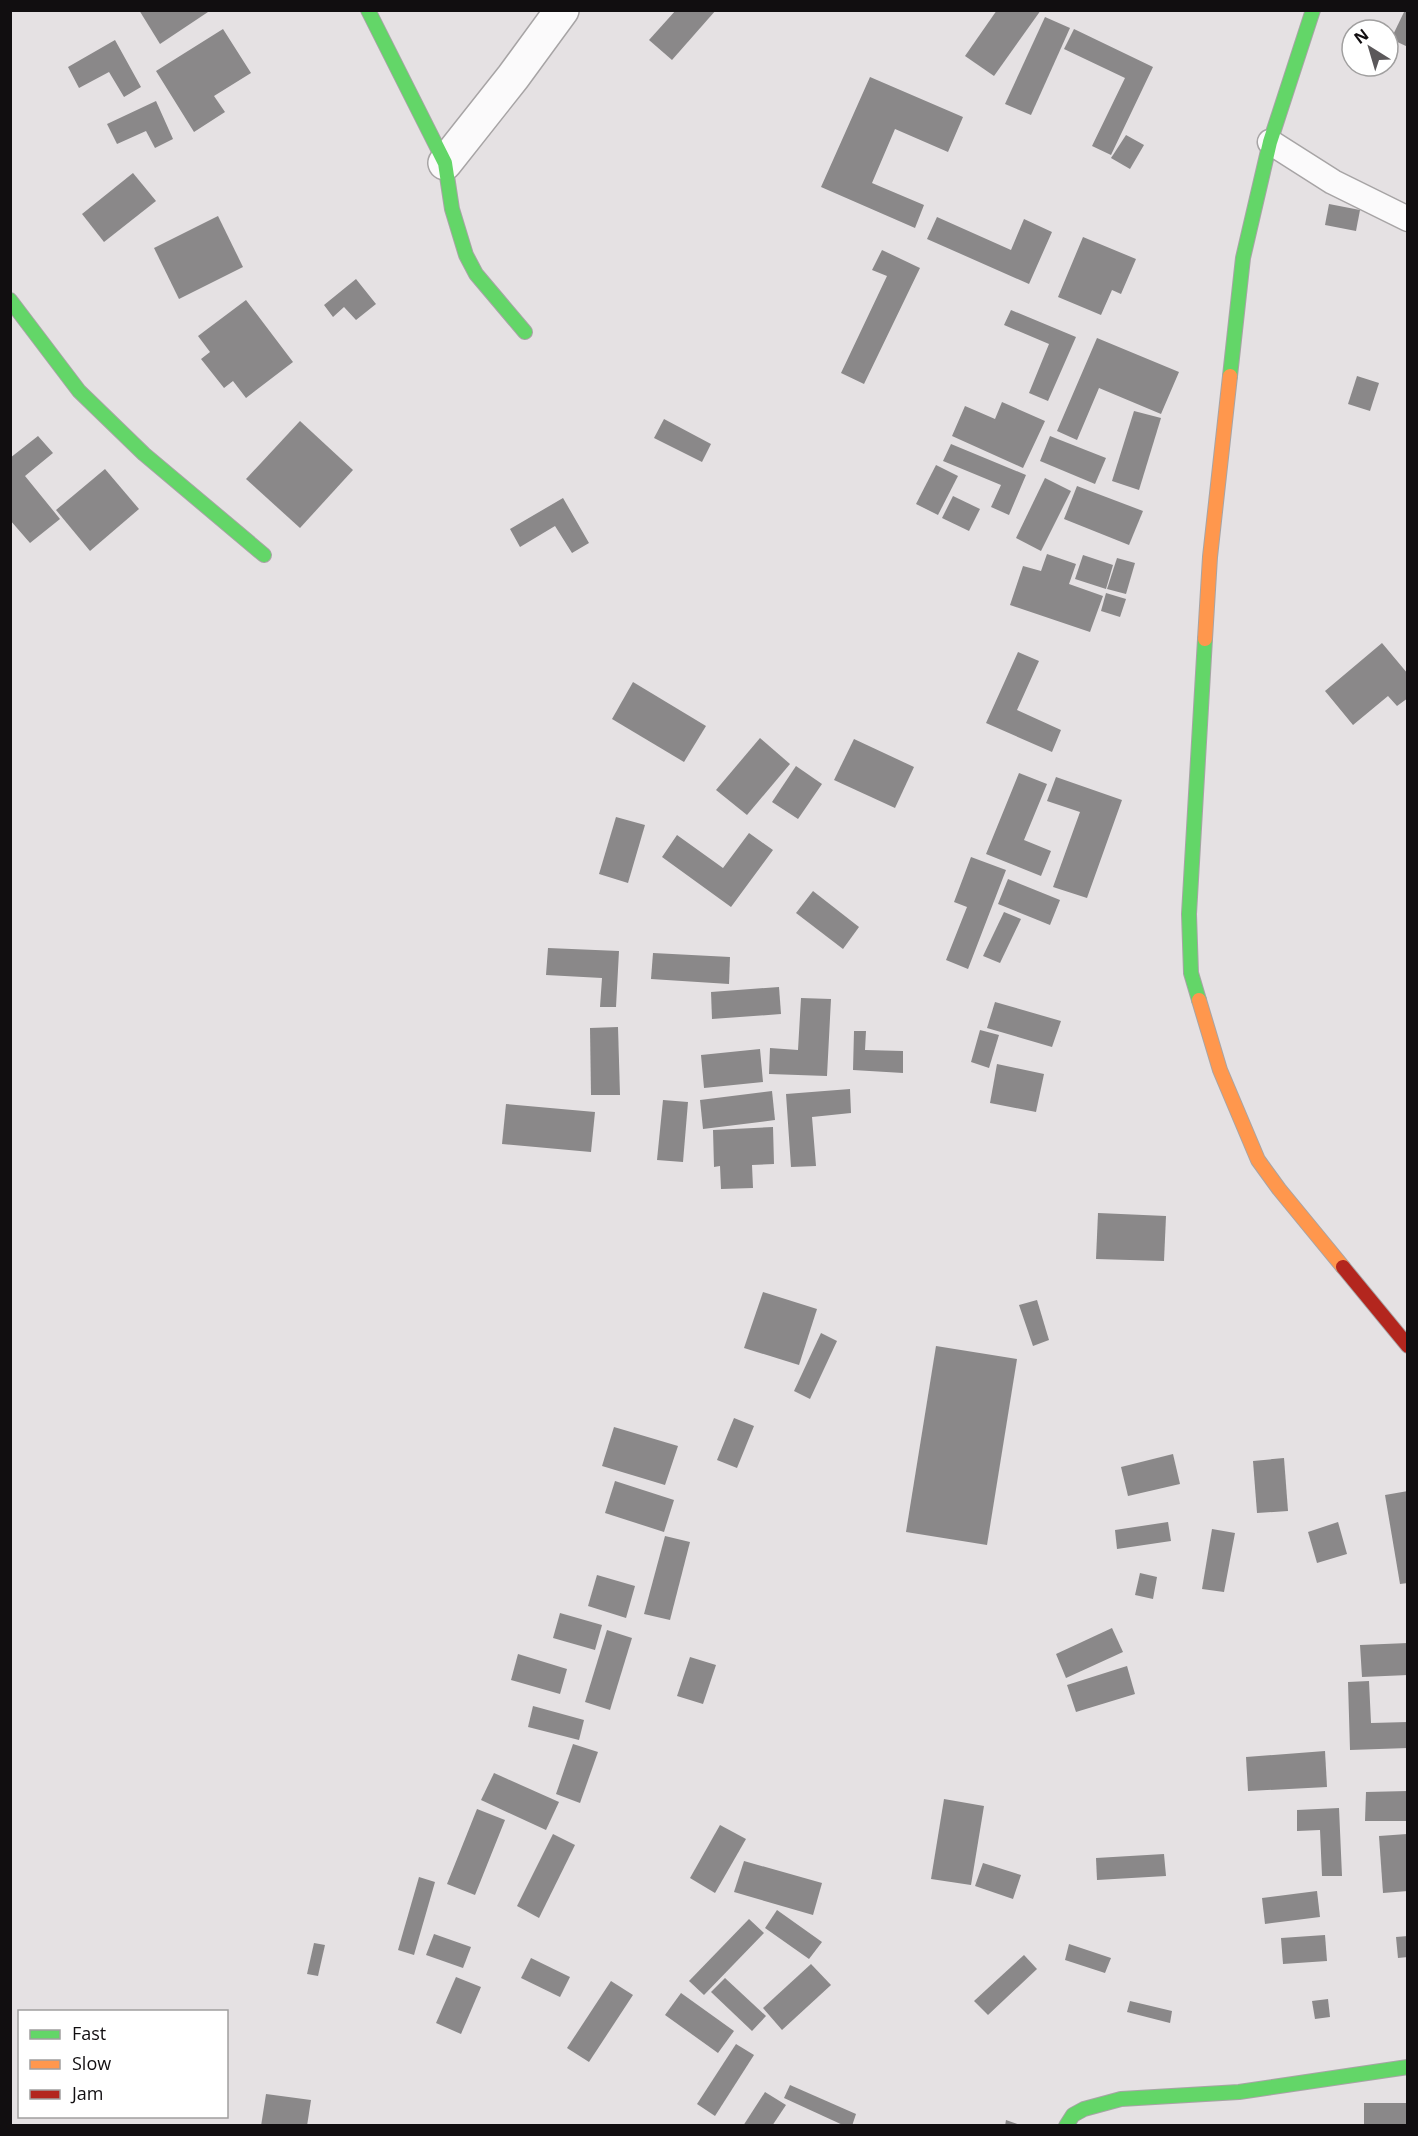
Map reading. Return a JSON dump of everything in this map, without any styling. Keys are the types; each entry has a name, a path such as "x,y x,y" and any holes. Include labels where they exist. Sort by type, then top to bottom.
{"street":[{"path":"368,10 445,163 452,209 466,255 476,274 525,332"},
{"path":"445,163 562,10"},
{"path":"1313,10 1270,142 1243,258 1210,557 1193,818 1189,915 1191,972 1220,1070 1258,1160 1407,1346"},
{"path":"10,300 79,391 144,454 264,555"},
{"path":"1066,2126 1073,2115 1084,2109 1121,2099 1239,2092 1407,2067"}],"lane":[{"path":"1270,142 1333,182 1407,219"}],"building":[{"path":"139,10 211,10 160,44"},
{"path":"676,10 716,10 672,60 649,40"},
{"path":"997,10 1041,10 994,76 965,56"},
{"path":"1405,10 1408,10 1408,47 1400,43 1400,20"},
{"path":"1045,17 1070,28 1031,115 1005,104"},
{"path":"223,29 251,73 214,96 225,112 194,132 156,71"},
{"path":"1074,29 1153,67 1111,155 1092,146 1125,78 1064,49"},
{"path":"115,40 141,87 124,97 109,72 79,88 68,67"},
{"path":"870,77 963,117 948,152 895,129 872,183 924,205 915,228 821,187"},
{"path":"156,101 173,139 155,148 146,131 117,144 107,124"},
{"path":"1126,135 1144,145 1130,169 1111,158"},
{"path":"133,173 156,201 104,242 82,214"},
{"path":"1329,204 1360,210 1356,231 1325,225"},
{"path":"218,216 243,267 179,299 154,248"},
{"path":"937,217 1011,250 1024,219 1052,232 1029,284 927,239"},
{"path":"1083,237 1136,259 1121,294 1112,290 1101,315 1058,297"},
{"path":"882,250 920,268 864,384 841,373 887,276 872,270"},
{"path":"356,279 376,304 356,320 344,307 333,317 324,305"},
{"path":"246,300 293,362 246,398 233,381 224,388 201,359 210,352 198,336"},
{"path":"1011,310 1076,337 1048,401 1029,393 1049,344 1004,325"},
{"path":"1097,338 1179,372 1161,414 1099,388 1077,440 1057,431"},
{"path":"1357,376 1379,383 1370,411 1348,404"},
{"path":"1002,402 1045,421 1023,468 952,436 965,406 995,419"},
{"path":"1134,411 1161,418 1139,490 1112,481"},
{"path":"664,419 711,444 702,462 654,438"},
{"path":"300,421 353,470 300,528 246,479"},
{"path":"38,436 53,453 25,476 60,519 30,543 10,520 10,458"},
{"path":"1050,436 1106,458 1095,484 1040,461"},
{"path":"951,444 1026,475 1009,515 991,507 1001,485 943,461"},
{"path":"936,465 958,476 938,515 916,504"},
{"path":"105,469 139,509 90,551 56,510"},
{"path":"1045,478 1071,491 1041,551 1016,538"},
{"path":"1077,486 1143,511 1129,545 1064,519"},
{"path":"953,496 980,509 969,531 942,518"},
{"path":"563,498 589,543 572,553 555,526 520,547 510,529"},
{"path":"1047,554 1076,564 1069,584 1103,596 1090,632 1010,605 1023,566 1041,571"},
{"path":"1083,555 1113,565 1106,589 1075,579"},
{"path":"1117,558 1135,563 1126,594 1107,589"},
{"path":"1106,593 1126,599 1120,617 1101,611"},
{"path":"1382,643 1408,674 1408,698 1397,706 1388,696 1353,725 1325,691"},
{"path":"1018,652 1039,661 1017,710 1061,730 1052,752 986,723"},
{"path":"633,682 706,726 684,762 612,719"},
{"path":"760,738 790,764 747,815 716,790"},
{"path":"854,739 914,767 895,808 834,780"},
{"path":"796,766 822,784 798,819 772,802"},
{"path":"1019,773 1047,784 1024,840 1051,851 1041,876 986,854"},
{"path":"1056,777 1122,800 1087,898 1053,887 1080,812 1047,801"},
{"path":"616,817 645,825 628,883 599,874"},
{"path":"749,833 773,850 731,907 662,857 677,835 723,868"},
{"path":"971,857 1006,870 968,969 946,960 967,907 954,902"},
{"path":"1008,879 1060,900 1050,925 998,904"},
{"path":"813,891 859,927 843,949 796,913"},
{"path":"1004,912 1021,919 1000,963 983,956"},
{"path":"548,948 619,951 616,1007 600,1007 602,978 546,975"},
{"path":"653,953 730,957 729,984 651,979"},
{"path":"779,987 781,1014 712,1019 711,992"},
{"path":"801,998 831,999 827,1076 769,1074 770,1048 798,1050"},
{"path":"995,1002 1061,1021 1052,1047 987,1028"},
{"path":"618,1027 620,1095 591,1095 590,1028"},
{"path":"980,1030 999,1035 989,1068 971,1062"},
{"path":"854,1031 866,1031 865,1050 903,1051 903,1073 853,1070"},
{"path":"760,1049 763,1082 704,1088 701,1055"},
{"path":"997,1064 1044,1074 1036,1112 990,1103"},
{"path":"850,1089 851,1113 812,1117 816,1166 791,1167 786,1094"},
{"path":"772,1091 775,1120 703,1129 700,1100"},
{"path":"663,1100 688,1102 683,1162 657,1160"},
{"path":"506,1104 595,1112 591,1152 502,1144"},
{"path":"773,1127 774,1164 752,1165 753,1188 721,1189 720,1166 714,1167 713,1130"},
{"path":"1098,1213 1166,1216 1164,1261 1096,1259"},
{"path":"763,1292 817,1309 799,1365 744,1348"},
{"path":"1037,1300 1049,1340 1033,1346 1019,1305"},
{"path":"821,1333 837,1341 810,1399 794,1391"},
{"path":"936,1346 1017,1359 987,1545 906,1532"},
{"path":"734,1418 754,1426 737,1468 717,1460"},
{"path":"614,1427 678,1446 665,1485 602,1466"},
{"path":"1173,1454 1180,1484 1128,1496 1121,1467"},
{"path":"1284,1458 1288,1511 1257,1513 1253,1461"},
{"path":"615,1481 674,1500 664,1532 605,1513"},
{"path":"1408,1491 1408,1583 1400,1584 1385,1495"},
{"path":"1168,1522 1171,1541 1117,1549 1115,1530"},
{"path":"1338,1522 1347,1554 1317,1563 1308,1532"},
{"path":"1212,1529 1235,1533 1224,1592 1202,1589"},
{"path":"665,1536 690,1542 670,1620 644,1614"},
{"path":"1140,1573 1157,1577 1153,1599 1135,1595"},
{"path":"597,1575 635,1586 626,1618 588,1606"},
{"path":"560,1613 602,1625 595,1650 553,1638"},
{"path":"1112,1628 1123,1652 1066,1678 1056,1654"},
{"path":"607,1630 632,1638 610,1710 585,1702"},
{"path":"1408,1643 1408,1675 1362,1677 1360,1645"},
{"path":"518,1654 567,1669 560,1694 511,1680"},
{"path":"690,1657 716,1665 703,1704 677,1696"},
{"path":"1127,1666 1135,1694 1076,1712 1067,1685"},
{"path":"1369,1681 1371,1723 1408,1722 1408,1748 1350,1750 1348,1682"},
{"path":"533,1706 584,1720 579,1740 528,1727"},
{"path":"573,1744 598,1752 580,1803 556,1794"},
{"path":"1325,1751 1327,1787 1248,1791 1246,1757"},
{"path":"494,1773 559,1802 546,1830 481,1800"},
{"path":"1408,1791 1408,1821 1365,1821 1366,1792"},
{"path":"944,1799 984,1806 971,1885 931,1879"},
{"path":"1339,1808 1342,1876 1322,1876 1320,1830 1297,1831 1297,1810"},
{"path":"477,1809 505,1820 475,1895 447,1884"},
{"path":"720,1825 746,1839 715,1893 690,1878"},
{"path":"553,1834 575,1845 539,1918 517,1906"},
{"path":"1407,1834 1408,1891 1383,1893 1379,1836"},
{"path":"1164,1854 1166,1876 1097,1880 1096,1858"},
{"path":"744,1861 822,1883 813,1915 734,1892"},
{"path":"983,1863 1021,1875 1013,1899 975,1886"},
{"path":"419,1877 435,1882 414,1955 398,1950"},
{"path":"1317,1891 1320,1917 1265,1924 1262,1898"},
{"path":"777,1910 822,1942 809,1959 765,1928"},
{"path":"749,1919 764,1933 704,1995 689,1981"},
{"path":"434,1934 471,1947 463,1968 426,1955"},
{"path":"1325,1935 1327,1961 1283,1964 1281,1938"},
{"path":"1408,1936 1408,1957 1398,1958 1396,1937"},
{"path":"314,1943 325,1945 318,1976 307,1974"},
{"path":"1069,1944 1111,1958 1105,1973 1065,1960"},
{"path":"1024,1955 1037,1969 988,2015 974,2001"},
{"path":"531,1958 570,1977 560,1997 521,1978"},
{"path":"811,1964 831,1985 782,2030 763,2008"},
{"path":"456,1977 481,1987 461,2034 436,2023"},
{"path":"725,1978 766,2016 752,2031 711,1992"},
{"path":"611,1981 633,1995 589,2062 567,2048"},
{"path":"681,1993 734,2031 718,2053 665,2015"},
{"path":"1328,1999 1330,2017 1315,2019 1312,2001"},
{"path":"1130,2001 1172,2011 1170,2023 1127,2012"},
{"path":"736,2044 754,2055 715,2116 697,2104"},
{"path":"790,2085 856,2114 852,2126 845,2126 784,2098"},
{"path":"765,2092 786,2105 772,2126 743,2126"},
{"path":"266,2094 311,2100 307,2126 261,2126"},
{"path":"1364,2103 1408,2103 1408,2126 1364,2126"},
{"path":"1006,2120 1020,2125 1020,2126 1005,2126"}],"traffic: fast":[{"path":"368,10 445,163 452,209 466,255 476,274 525,332"},
{"path":"1230,376 1243,258 1270,142 1313,10"},
{"path":"10,300 79,391 144,454 264,555"},
{"path":"1199,1000 1191,973 1189,914 1205,639"},
{"path":"1066,2126 1073,2115 1084,2109 1121,2099 1239,2092 1408,2067"}],"traffic: slow":[{"path":"1205,639 1210,557 1230,376"},
{"path":"1199,1000 1220,1070 1258,1160 1343,1267"}],"traffic: jam":[{"path":"1343,1267 1408,1346"}]}
